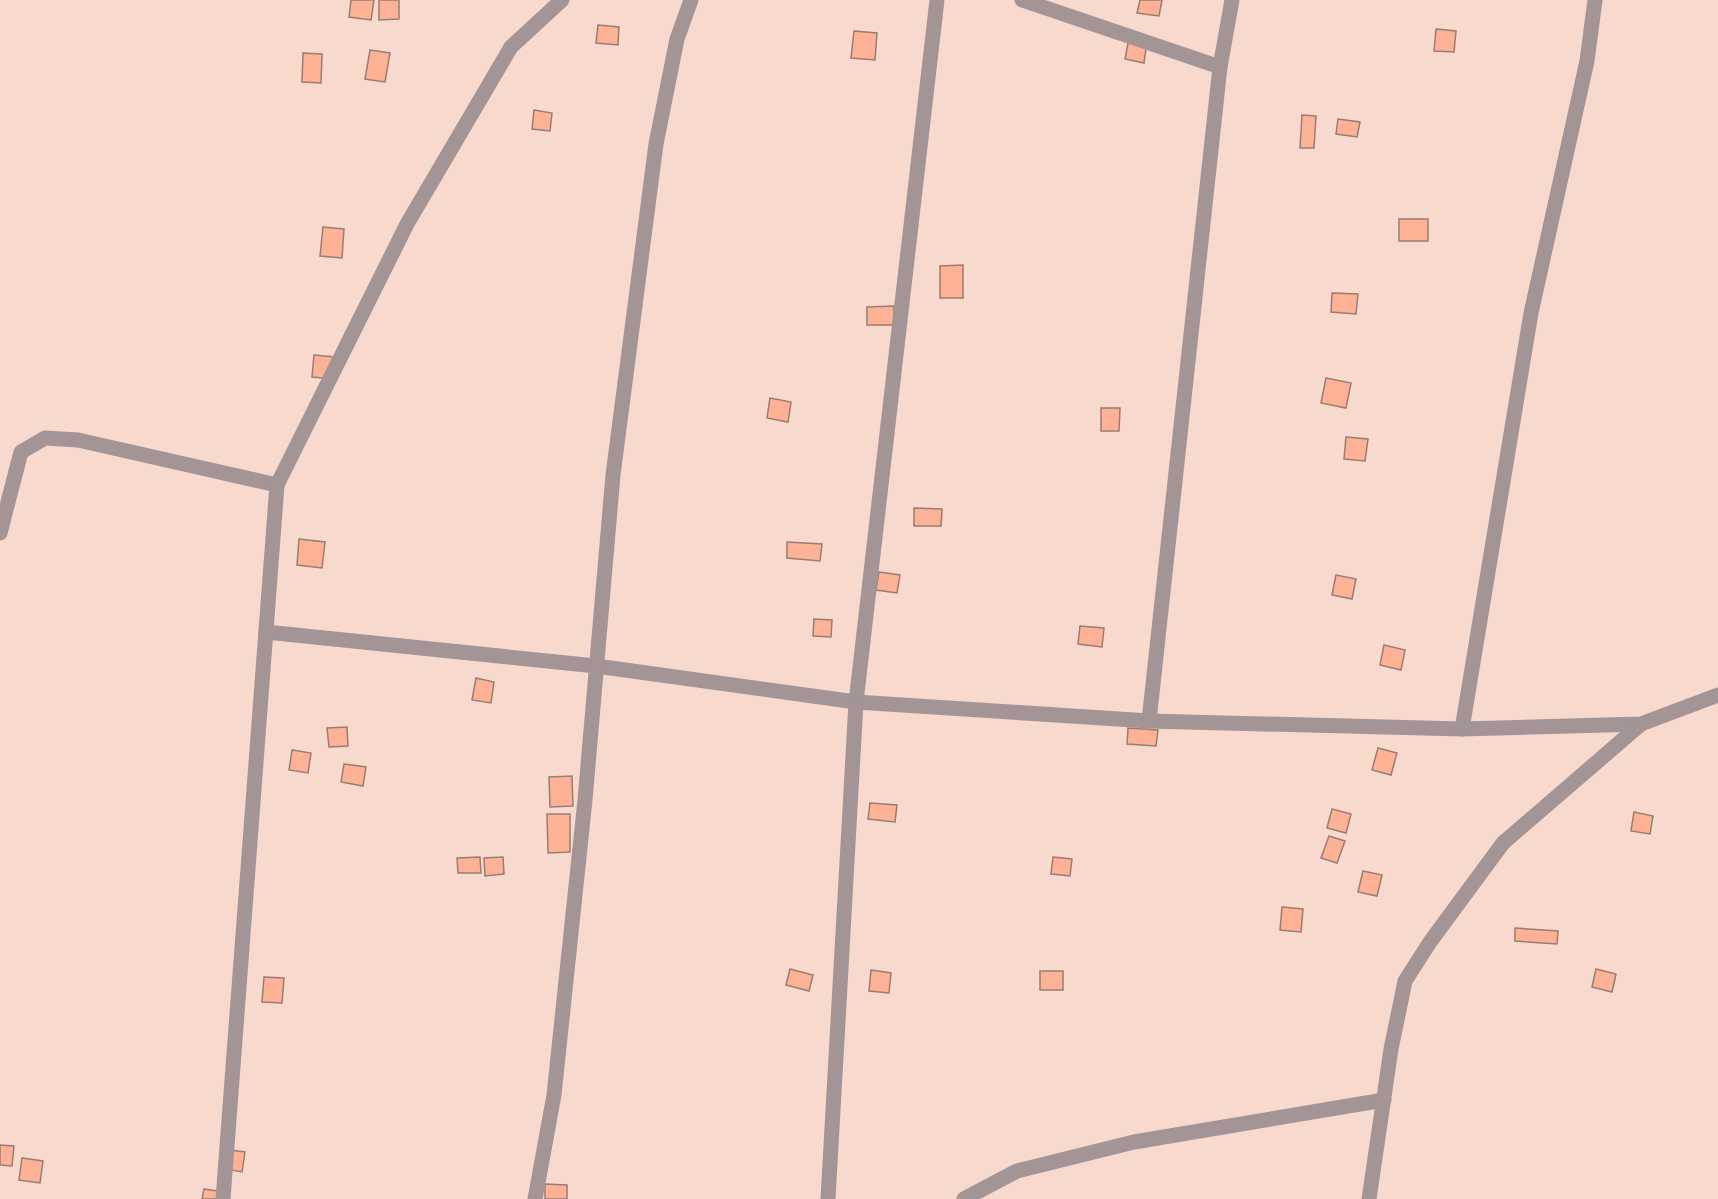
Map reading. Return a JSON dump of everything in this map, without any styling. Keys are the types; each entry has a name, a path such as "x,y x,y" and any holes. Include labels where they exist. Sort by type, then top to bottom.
{"street":[{"path":"223,1199 276,485 407,224 505,57 511,47 562,0"},
{"path":"535,1199 554,1095 585,800 613,475 656,144 677,39 691,0"},
{"path":"828,1199 856,702 937,0"},
{"path":"1022,0 1221,68"},
{"path":"1149,721 1221,68 1232,0"},
{"path":"1462,729 1531,313 1587,61 1595,0"},
{"path":"0,533 21,452 45,438 78,440 276,485"},
{"path":"266,632 596,666 856,702 1149,721 1462,729 1641,724 1718,695"},
{"path":"1369,1199 1405,981 1430,942 1503,843 1641,724"},
{"path":"964,1199 1017,1171 1134,1142 1384,1100"}],"building":[{"path":"351,0 374,0 371,20 349,17"},
{"path":"379,0 399,0 399,19 379,20"},
{"path":"1140,0 1162,0 1159,16 1137,13"},
{"path":"598,25 619,27 618,45 596,43"},
{"path":"1436,29 1456,31 1454,52 1434,51"},
{"path":"854,31 877,33 875,60 851,58"},
{"path":"1129,38 1147,41 1144,63 1125,59"},
{"path":"370,50 390,53 385,82 365,79"},
{"path":"303,53 322,54 321,83 302,82"},
{"path":"534,110 552,113 550,131 532,129"},
{"path":"1302,115 1316,116 1314,148 1300,148"},
{"path":"1338,119 1360,122 1357,137 1336,134"},
{"path":"1399,219 1428,219 1428,241 1399,241"},
{"path":"323,227 344,229 342,258 320,256"},
{"path":"963,265 963,298 940,298 940,266"},
{"path":"1332,293 1358,294 1356,314 1331,312"},
{"path":"894,306 894,325 867,325 867,307"},
{"path":"314,355 335,357 333,379 312,377"},
{"path":"1326,378 1351,383 1346,408 1321,403"},
{"path":"770,398 791,402 788,422 767,418"},
{"path":"1101,408 1120,408 1119,431 1101,431"},
{"path":"1346,437 1368,439 1365,461 1344,459"},
{"path":"914,508 942,509 941,526 914,526"},
{"path":"299,539 325,542 322,568 297,565"},
{"path":"787,542 822,544 820,561 787,558"},
{"path":"879,572 900,575 897,593 876,590"},
{"path":"1336,575 1356,579 1352,599 1332,595"},
{"path":"814,619 832,620 831,637 813,636"},
{"path":"1080,626 1104,628 1102,647 1078,644"},
{"path":"1384,645 1405,650 1401,670 1380,665"},
{"path":"476,678 494,682 491,703 472,700"},
{"path":"347,727 348,746 329,747 327,728"},
{"path":"1128,728 1158,730 1156,746 1127,744"},
{"path":"1378,748 1397,753 1391,775 1372,770"},
{"path":"292,750 311,753 308,773 289,770"},
{"path":"344,764 366,767 363,786 341,782"},
{"path":"572,776 573,806 550,807 549,777"},
{"path":"870,803 897,805 895,822 868,819"},
{"path":"1332,809 1351,814 1346,833 1327,828"},
{"path":"1634,812 1653,816 1650,834 1631,831"},
{"path":"547,814 570,814 570,852 548,853"},
{"path":"1329,836 1345,841 1337,863 1321,858"},
{"path":"480,857 481,873 458,873 457,858"},
{"path":"503,857 504,874 485,876 484,858"},
{"path":"1053,857 1072,859 1070,876 1051,874"},
{"path":"1363,871 1382,875 1377,896 1358,892"},
{"path":"1282,907 1303,909 1301,932 1280,930"},
{"path":"1515,928 1558,931 1557,944 1515,941"},
{"path":"790,969 813,975 809,991 786,985"},
{"path":"1596,969 1616,974 1612,992 1592,987"},
{"path":"871,970 891,973 889,993 869,991"},
{"path":"1040,971 1063,971 1063,990 1040,990"},
{"path":"264,977 284,978 282,1003 262,1002"},
{"path":"0,1145 14,1146 12,1166 0,1165"},
{"path":"222,1149 245,1152 242,1172 219,1168"},
{"path":"22,1158 43,1161 40,1183 19,1180"},
{"path":"545,1184 567,1185 567,1199 545,1199"},
{"path":"204,1189 224,1192 223,1199 202,1199"}]}
